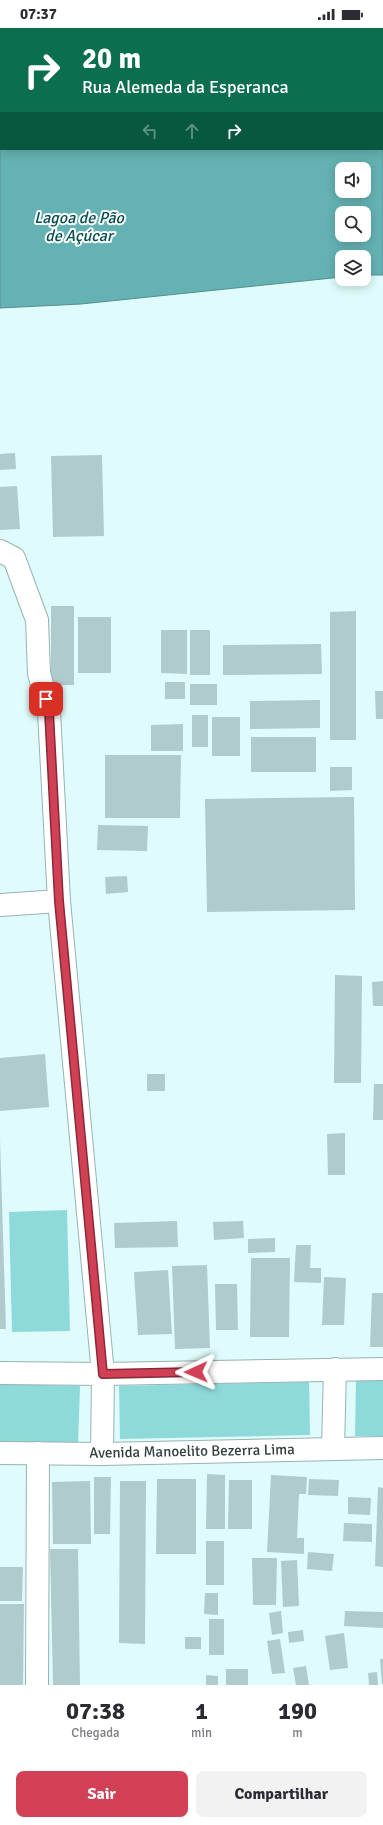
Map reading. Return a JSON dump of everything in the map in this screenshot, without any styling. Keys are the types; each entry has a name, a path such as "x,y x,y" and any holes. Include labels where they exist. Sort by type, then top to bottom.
{"street":[{"path":"0,551 14,558 37,620 39,674 49,712 59,901 103,1374 102,1454"},
{"path":"0,905 59,901"},
{"path":"333,1448 335,1369"},
{"path":"0,1373 103,1374 383,1369"},
{"name":"Avenida Manoelito Bezerra Lima","path":"0,1453 102,1454 383,1448"},
{"path":"38,1454 38,1685"}],"shaded area":[{"path":"67,1210 70,1331 12,1332 9,1212"},
{"path":"356,1380 383,1380 383,1436 355,1436"},
{"path":"309,1382 310,1435 120,1439 119,1386"},
{"path":"0,1384 80,1386 78,1444 0,1441"}],"water":[{"name":"Lagoa de Pão de Açúcar","path":"0,150 383,150 383,275 371,275 371,250 335,250 335,278 81,304 0,308"}],"building":[{"path":"15,453 16,469 0,470 0,454"},
{"path":"102,455 104,536 53,537 51,456"},
{"path":"17,486 20,529 0,530 0,487"},
{"path":"51,606 74,606 74,685 51,685"},
{"path":"356,611 356,740 330,740 330,612"},
{"path":"78,617 111,617 111,673 78,673"},
{"path":"161,630 187,630 187,674 161,673"},
{"path":"190,630 210,630 210,675 190,675"},
{"path":"321,644 322,674 223,675 223,645"},
{"path":"165,682 185,682 185,699 165,699"},
{"path":"190,684 217,684 217,705 190,705"},
{"path":"375,691 383,691 383,719 376,719"},
{"path":"320,700 320,728 250,729 250,701"},
{"path":"192,715 208,715 208,747 192,747"},
{"path":"212,717 240,717 240,756 212,756"},
{"path":"183,724 183,751 151,751 151,725"},
{"path":"251,737 316,737 316,772 251,772"},
{"path":"105,755 181,755 180,818 105,818"},
{"path":"330,767 352,767 352,790 330,791"},
{"path":"354,797 355,910 207,912 205,799"},
{"path":"98,825 148,826 147,851 97,850"},
{"path":"127,876 128,892 106,894 105,877"},
{"path":"335,975 362,976 361,1083 334,1083"},
{"path":"383,981 383,1006 373,1006 372,982"},
{"path":"45,1054 49,1107 0,1111 0,1058"},
{"path":"147,1074 165,1074 165,1091 147,1091"},
{"path":"374,1084 383,1084 383,1120 373,1120"},
{"path":"345,1133 345,1175 328,1175 327,1134"},
{"path":"0,1139 6,1329 0,1329"},
{"path":"177,1221 178,1247 115,1248 114,1223"},
{"path":"243,1221 244,1238 214,1240 213,1222"},
{"path":"275,1238 275,1252 248,1253 248,1239"},
{"path":"296,1245 311,1245 310,1268 321,1268 321,1283 294,1282"},
{"path":"251,1258 290,1258 289,1337 250,1337"},
{"path":"207,1265 210,1348 175,1349 172,1266"},
{"path":"168,1270 172,1334 138,1335 134,1272"},
{"path":"324,1277 346,1278 344,1325 322,1325"},
{"path":"215,1284 237,1284 238,1330 216,1330"},
{"path":"372,1293 383,1293 383,1347 370,1347"},
{"path":"207,1474 225,1475 225,1529 206,1529"},
{"path":"271,1475 307,1477 306,1494 299,1494 297,1538 304,1538 304,1554 267,1552"},
{"path":"94,1477 111,1477 110,1534 94,1534"},
{"path":"157,1479 196,1479 196,1554 156,1554"},
{"path":"309,1479 339,1480 338,1496 308,1495"},
{"path":"229,1480 252,1480 252,1529 228,1529"},
{"path":"90,1481 91,1544 53,1544 52,1482"},
{"path":"120,1481 146,1481 145,1644 119,1643"},
{"path":"378,1487 383,1488 383,1567 375,1566"},
{"path":"348,1497 371,1498 370,1515 348,1514"},
{"path":"344,1523 372,1524 372,1542 343,1541"},
{"path":"206,1541 224,1541 224,1585 206,1585"},
{"path":"50,1549 78,1549 80,1685 53,1685"},
{"path":"308,1552 334,1554 332,1571 307,1569"},
{"path":"252,1558 277,1558 276,1605 253,1605"},
{"path":"297,1560 299,1606 283,1607 281,1561"},
{"path":"0,1567 23,1567 22,1601 0,1601"},
{"path":"205,1593 218,1593 218,1615 204,1614"},
{"path":"0,1604 24,1604 23,1685 0,1685"},
{"path":"281,1611 283,1633 272,1635 269,1613"},
{"path":"345,1611 383,1612 383,1628 344,1626"},
{"path":"209,1619 224,1619 224,1655 209,1655"},
{"path":"303,1630 304,1641 289,1643 288,1632"},
{"path":"344,1633 348,1668 330,1670 325,1636"},
{"path":"185,1637 201,1637 201,1649 185,1649"},
{"path":"280,1639 285,1673 272,1674 267,1641"},
{"path":"380,1659 383,1659 383,1684 382,1684"},
{"path":"306,1666 309,1685 296,1685 293,1668"},
{"path":"226,1669 248,1669 248,1685 226,1685"},
{"path":"377,1672 378,1685 369,1685 368,1673"},
{"path":"206,1675 218,1676 218,1685 206,1685"}],"route":[{"path":"46,699 49,712 59,901 103,1374 196,1372"}]}
